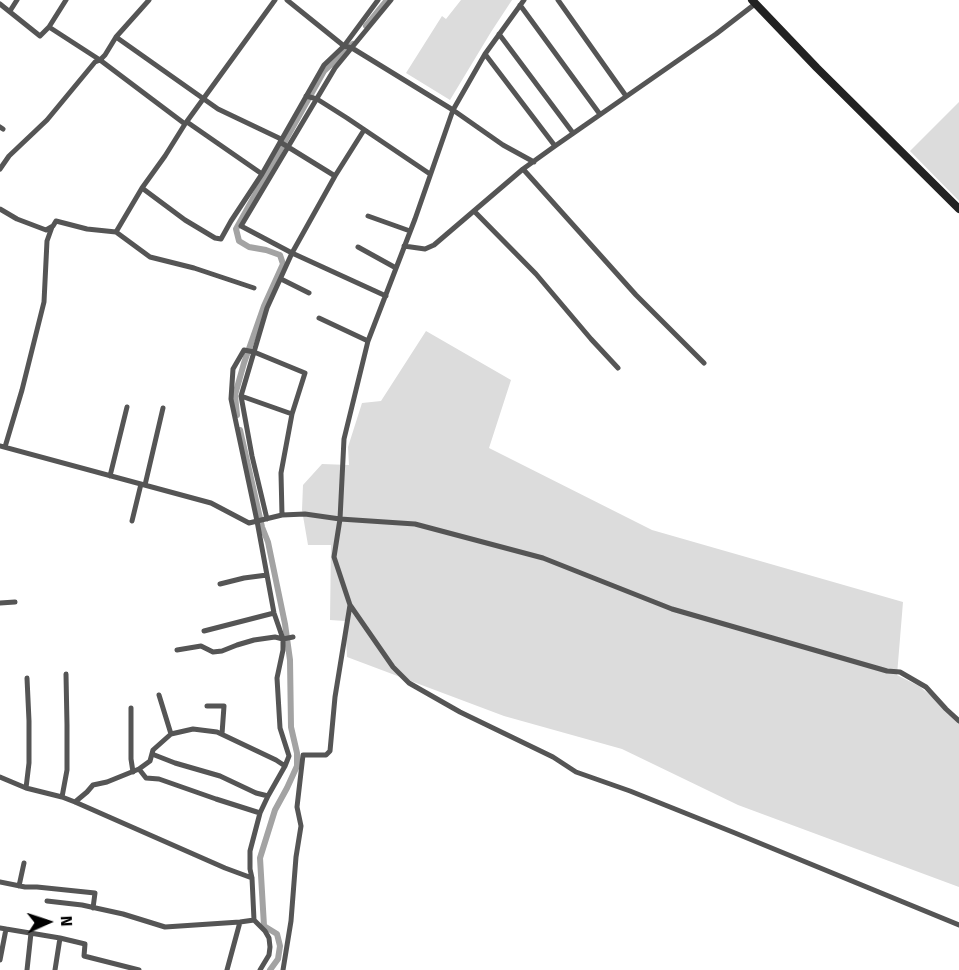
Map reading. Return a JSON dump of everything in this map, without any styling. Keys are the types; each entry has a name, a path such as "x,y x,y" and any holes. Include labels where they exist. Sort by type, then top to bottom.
{"street":[{"path":"10,11 17,0"},
{"path":"0,4 40,36 49,27 66,0"},
{"path":"0,169 9,156 47,120 95,62 105,55 116,37 148,0"},
{"path":"116,232 142,188 186,123 275,0"},
{"path":"287,0 344,46 352,48 453,110 503,145 534,162"},
{"path":"142,188 185,220 215,238 221,239 262,174 324,65 344,46 378,0"},
{"path":"241,226 334,68 391,0"},
{"path":"558,0 626,96"},
{"path":"404,246 425,249 434,245 524,169 599,113 716,34 753,2 959,209"},
{"path":"599,113 522,3 485,54 453,110 368,341 344,439 340,519 334,557 350,605 393,667 409,683 460,712 553,757 576,772 630,791 959,925"},
{"path":"49,27 100,60 186,123 262,174"},
{"path":"500,34 573,133"},
{"path":"116,37 218,109 280,141 334,176"},
{"path":"485,54 555,146"},
{"path":"306,96 317,99 430,174"},
{"path":"267,519 241,396 267,308 292,253 334,176 364,130"},
{"path":"524,169 636,295 704,363"},
{"path":"0,209 17,219 46,230 53,226"},
{"path":"474,211 536,274 618,368"},
{"path":"368,216 410,231"},
{"path":"254,288 194,268 150,257 116,232 87,229 56,221 47,241 44,302 22,390 2,447 211,503 249,523 282,515 305,514 340,519 415,524 543,558 672,609 887,671 900,672 926,687 959,721"},
{"path":"231,221 292,253 386,296"},
{"path":"358,247 396,268"},
{"path":"281,279 309,293"},
{"path":"319,318 368,341"},
{"path":"260,970 269,955 270,947 265,931 254,920 250,851 260,813 289,756 280,728 277,678 283,639 274,613 258,521 231,399 233,369 244,350 305,373 292,414 281,473 282,515"},
{"path":"241,396 292,414"},
{"path":"110,476 127,406"},
{"path":"132,521 163,408"},
{"path":"220,584 267,575"},
{"path":"0,603 15,602"},
{"path":"289,756 326,754 330,751 335,698 350,605"},
{"path":"204,631 274,613"},
{"path":"177,650 201,646 213,652 222,651 254,640 293,637"},
{"path":"62,797 66,770 66,674"},
{"path":"26,788 29,753 27,678"},
{"path":"159,695 171,734"},
{"path":"207,706 224,706 222,734"},
{"path":"131,708 131,759 136,770 146,778 159,779 260,813"},
{"path":"75,802 93,784 107,782 136,770 150,761 153,750 171,734 193,729 218,732 285,766"},
{"path":"152,754 220,776 267,796"},
{"path":"283,970 291,921 301,826 297,807 303,755"},
{"path":"0,777 26,788 75,802 252,878"},
{"path":"19,886 24,863"},
{"path":"0,882 95,893 93,908"},
{"path":"47,901 123,914 165,927 254,920"},
{"path":"227,970 240,922"},
{"path":"0,960 3,929 85,944 84,956 139,970"},
{"path":"27,970 31,933"},
{"path":"55,970 60,938"}],"shaded area":[{"path":"461,0 512,0 450,100 406,73 442,16 446,19"},
{"path":"959,102 959,201 910,151"},
{"path":"426,331 511,380 489,448 652,530 903,602 897,675 919,686 959,719 959,887 738,805 622,749 504,716 347,657 345,621 330,620 331,545 308,545 302,510 303,485 322,464 349,465 348,447 362,403 381,401"}],"waterway":[{"path":"366,26 387,0"},
{"path":"237,415 235,395 244,363 264,306 283,264 280,255 249,247 239,241 236,229 324,71 353,44"},
{"path":"240,430 262,527 268,542 285,624 290,660 291,727 297,753 297,766 275,810 260,858 264,926 277,934 280,946 278,959 270,970"}]}
